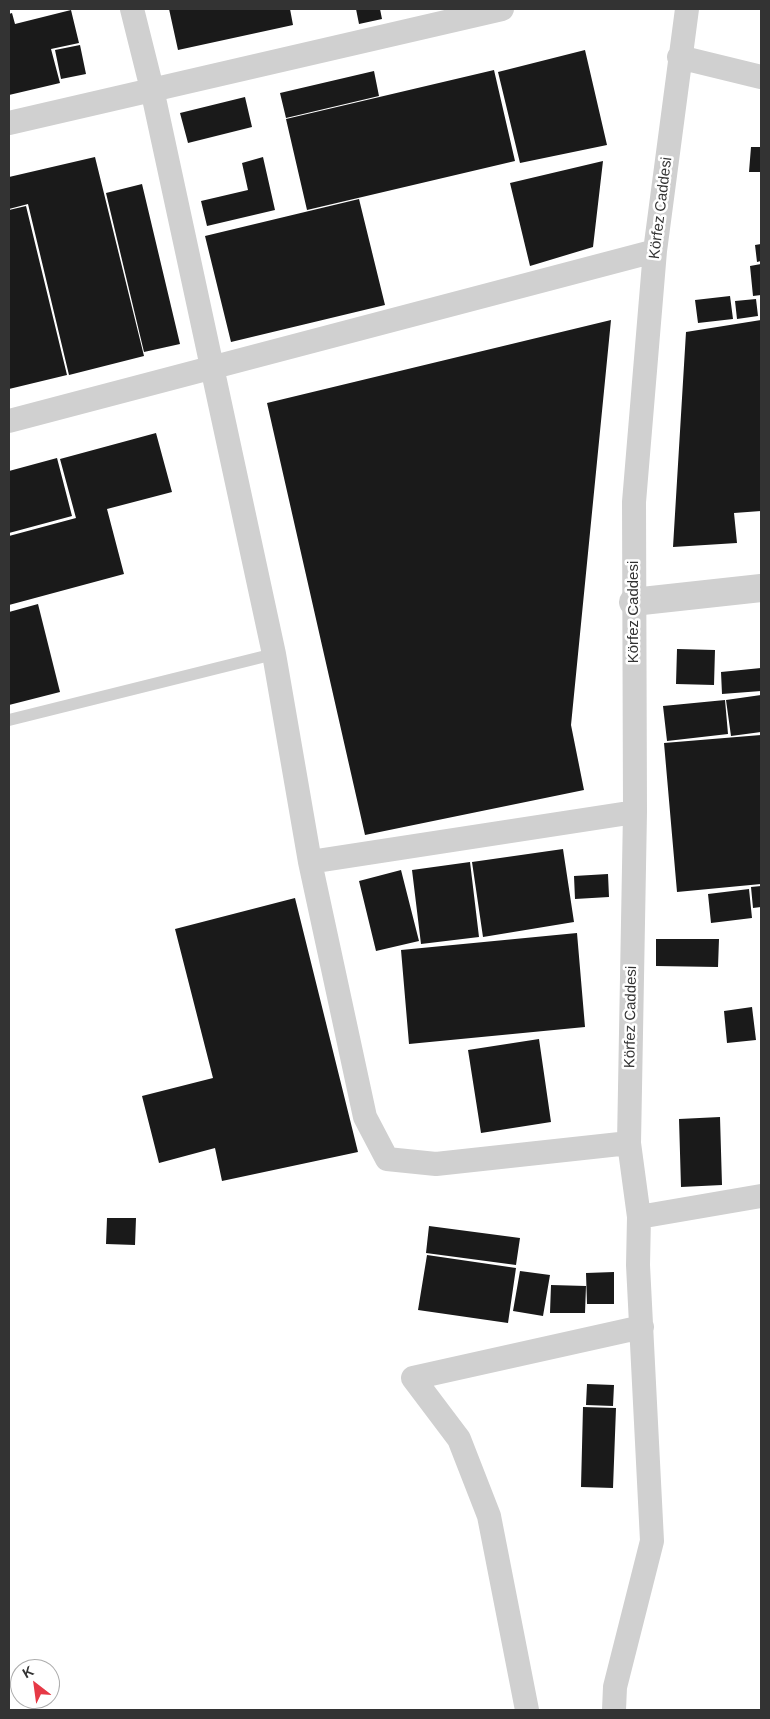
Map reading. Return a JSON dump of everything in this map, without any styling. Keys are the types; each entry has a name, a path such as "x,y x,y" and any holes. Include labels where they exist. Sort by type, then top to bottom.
{"street":[{"path":"132,9 152,89 274,654 310,862 364,1117 388,1159 436,1164 628,1143"},
{"path":"9,124 472,12 502,9"},
{"name":"Körfez Caddesi","path":"614,1710 615,1687 652,1541 638,1265 639,1217 628,1143 635,812 634,502 655,251 679,57 687,9"},
{"path":"679,57 761,77"},
{"path":"9,421 213,369 655,251"},
{"path":"633,602 761,588"},
{"path":"310,862 635,812"},
{"path":"639,1217 761,1196"},
{"path":"527,1710 489,1516 459,1438 413,1378 642,1327"}],"lane":[{"path":"9,720 274,654"}],"building":[{"path":"169,9 290,9 293,25 178,50"},
{"path":"356,9 380,9 382,19 359,24"},
{"path":"71,10 79,43 51,49 60,83 9,95 9,14 12,13 15,24"},
{"path":"80,45 86,74 61,79 55,50"},
{"path":"585,50 607,145 520,163 498,72"},
{"path":"494,70 515,161 307,210 286,119"},
{"path":"374,71 379,96 286,118 280,93"},
{"path":"245,97 252,127 188,143 180,113"},
{"path":"751,147 761,147 761,172 749,172"},
{"path":"95,157 144,356 69,375 28,204 9,209 9,177"},
{"path":"263,157 275,210 207,226 201,201 248,190 242,163"},
{"path":"603,161 593,247 530,266 510,183"},
{"path":"142,184 180,344 144,352 106,193"},
{"path":"359,199 385,305 231,342 205,236"},
{"path":"26,206 67,375 9,389 9,210"},
{"path":"761,244 761,261 757,262 755,245"},
{"path":"761,264 761,295 753,296 750,266"},
{"path":"730,296 733,319 698,323 695,300"},
{"path":"756,299 758,316 737,319 735,301"},
{"path":"611,320 571,725 584,790 365,835 267,403"},
{"path":"761,320 761,511 734,513 737,543 673,547 686,332"},
{"path":"156,433 172,492 107,509 124,574 9,605 9,536 76,518 60,459"},
{"path":"57,458 72,516 9,533 9,471"},
{"path":"38,604 60,692 9,705 9,612"},
{"path":"677,649 715,650 714,685 676,684"},
{"path":"761,668 761,691 722,694 721,672"},
{"path":"761,695 761,732 731,736 726,700"},
{"path":"725,700 728,734 667,741 663,706"},
{"path":"761,735 761,884 677,892 664,743"},
{"path":"563,849 574,922 483,937 472,862"},
{"path":"470,862 479,937 421,944 412,870"},
{"path":"401,870 419,941 376,951 359,881"},
{"path":"608,874 609,897 575,899 574,876"},
{"path":"761,886 761,907 753,908 751,887"},
{"path":"749,889 752,918 711,923 708,894"},
{"path":"295,898 358,1152 222,1181 215,1148 159,1163 142,1096 213,1078 175,929"},
{"path":"577,933 585,1027 409,1044 401,950"},
{"path":"656,939 719,939 718,967 656,966"},
{"path":"752,1007 756,1040 727,1043 724,1011"},
{"path":"539,1039 551,1122 481,1133 468,1050"},
{"path":"720,1117 722,1185 681,1187 679,1119"},
{"path":"107,1218 136,1218 135,1245 106,1244"},
{"path":"429,1226 520,1238 516,1265 426,1253"},
{"path":"427,1255 516,1268 508,1323 418,1310"},
{"path":"520,1271 550,1275 543,1316 513,1311"},
{"path":"614,1272 614,1304 587,1304 586,1273"},
{"path":"551,1285 586,1286 585,1313 550,1313"},
{"path":"587,1384 614,1385 613,1406 586,1405"},
{"path":"583,1407 616,1408 613,1488 581,1487"}]}
